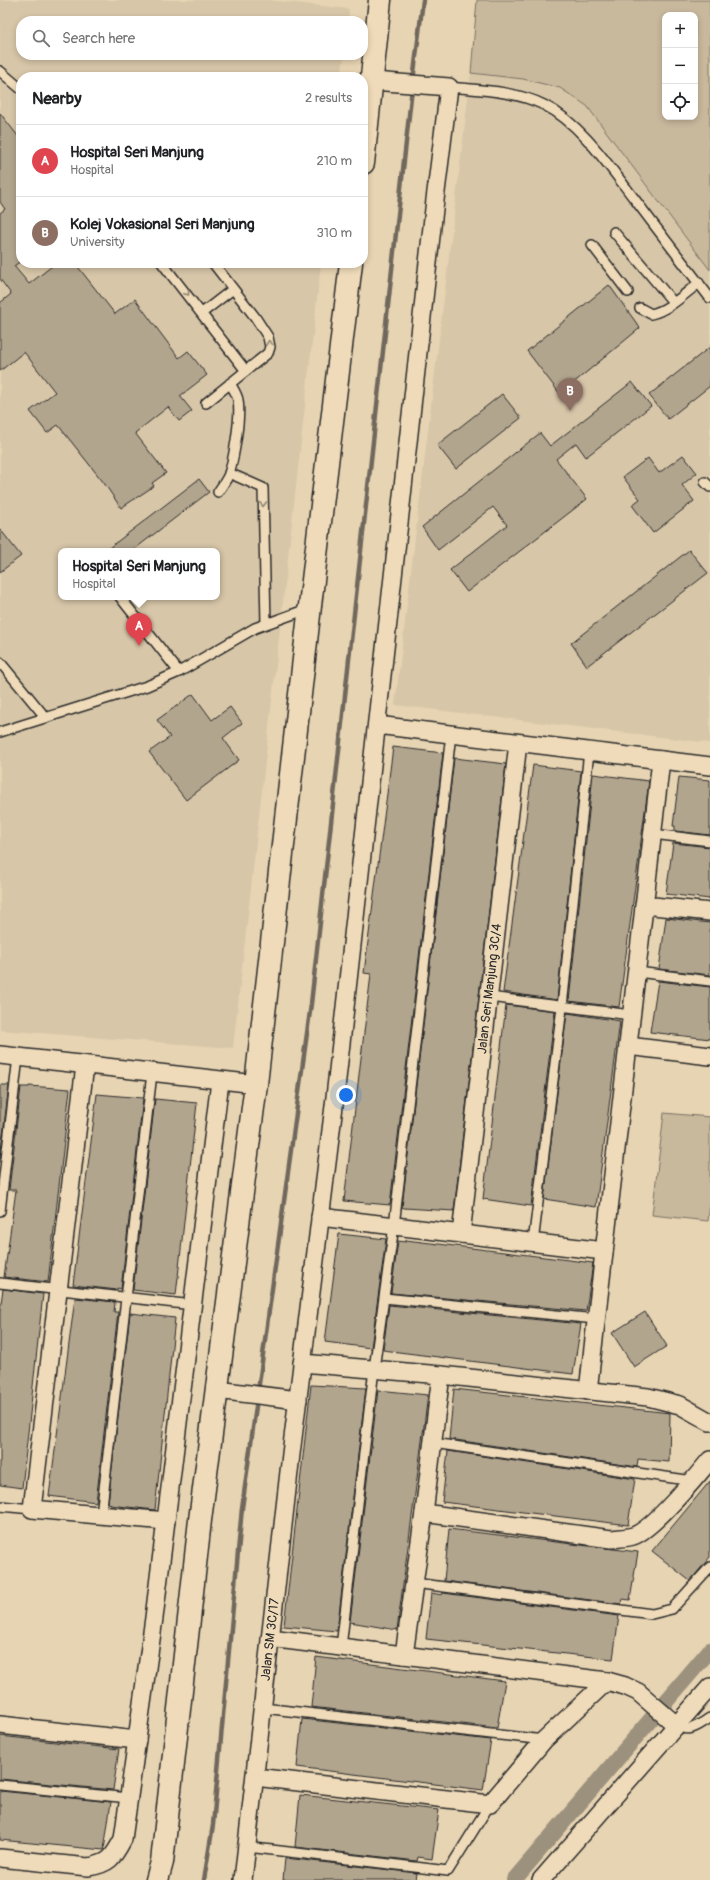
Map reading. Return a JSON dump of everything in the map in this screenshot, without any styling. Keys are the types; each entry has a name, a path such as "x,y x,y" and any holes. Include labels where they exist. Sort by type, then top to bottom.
{"street":[{"path":"368,122 380,0"},
{"path":"373,81 449,87"},
{"name":"Jalan SM 3C/17","path":"244,1880 270,1638 377,725 433,216 449,87"},
{"path":"157,1880 162,1862 200,1520 227,1392 256,1084 350,268"},
{"path":"377,725 710,766"},
{"name":"Jalan Seri Manjung 3C/4","path":"461,1234 518,743"},
{"path":"588,1391 661,760"},
{"path":"644,905 710,912"},
{"path":"628,1046 710,1056"},
{"path":"0,1055 256,1084"},
{"path":"85,1065 32,1509 166,1521"},
{"path":"0,1858 88,1867 101,1865 113,1857 123,1839 166,1521 220,1080"},
{"path":"320,1217 604,1252"},
{"path":"302,1363 441,1375 648,1397 680,1404 710,1422"},
{"path":"404,1655 424,1513 441,1375"},
{"path":"227,1392 298,1400"},
{"path":"424,1513 611,1538 634,1536 653,1522 693,1481 710,1460"},
{"path":"270,1638 606,1681 625,1686 638,1692 672,1721"},
{"path":"255,1777 490,1804 544,1740 606,1681"},
{"path":"541,1880 672,1721 710,1687"},
{"path":"0,1724 137,1740"}],"lane":[{"path":"0,71 16,85"},
{"path":"449,87 497,92 519,97 543,104 560,114 574,126 608,166 710,298"},
{"path":"614,232 673,302"},
{"path":"592,245 628,292"},
{"path":"166,268 246,370"},
{"path":"206,402 268,353 270,347 268,337 216,268"},
{"path":"640,308 651,314 656,313 699,283"},
{"path":"202,313 233,289"},
{"path":"218,492 229,473 235,441 239,406 238,398 230,383"},
{"path":"229,473 263,488 266,624"},
{"path":"122,600 179,672"},
{"path":"0,732 148,686 179,672 266,624 310,608"},
{"path":"0,662 46,718"},
{"path":"342,1647 374,1369 394,1226 451,734"},
{"path":"533,1243 562,1006 589,751"},
{"path":"652,834 710,841"},
{"path":"636,972 710,981"},
{"path":"489,997 632,1015"},
{"path":"0,1211 18,1057"},
{"path":"101,1515 152,1073"},
{"path":"0,1283 193,1305"},
{"path":"384,1298 596,1319"},
{"path":"433,1443 693,1481"},
{"path":"0,1506 32,1509"},
{"path":"414,1583 652,1614 672,1609 710,1567"},
{"path":"262,1708 544,1740"},
{"path":"672,1721 682,1729 690,1729 710,1718"},
{"path":"0,1785 129,1798"},
{"path":"247,1847 448,1871 490,1804"}],"shaded area":[{"path":"0,0 268,0 349,9 348,16 16,16 16,60 343,60 342,72 16,72 16,268 320,268 233,1048 0,1030"},
{"path":"477,0 710,0 710,743 395,705 471,73"},
{"path":"477,0 710,0 710,270 587,106 560,88 523,79 471,73"},
{"path":"664,1113 710,1117 710,1204 708,1221 652,1215"}],"building":[{"path":"0,113 16,134 16,265 14,266 29,284 50,268 79,268 115,314 135,299 179,358 188,351 207,375 180,396 192,411 179,421 168,407 135,433 166,473 152,483 154,486 121,508 104,483 58,425 47,433 30,411 55,392 24,352 0,371 0,303 11,294 0,279 0,213 5,209 0,202"},
{"path":"609,285 640,328 560,394 527,351"},
{"path":"710,347 710,386 668,419 649,395"},
{"path":"632,382 651,406 586,457 576,443 556,459 587,499 467,592 450,570 507,525 493,507 438,550 422,527 540,433 550,446"},
{"path":"502,394 521,418 456,469 437,445"},
{"path":"683,455 697,473 682,485 694,501 653,533 632,505 640,499 623,477 648,458 659,473"},
{"path":"199,479 209,492 136,548 109,548"},
{"path":"0,529 21,556 0,572"},
{"path":"689,550 708,573 587,666 571,643"},
{"path":"193,694 212,720 230,707 242,723 223,738 239,760 186,800 149,752 170,737 157,720"},
{"path":"393,747 443,753 390,1205 344,1201 371,974 364,973"},
{"path":"454,758 506,764 454,1211 402,1207"},
{"path":"533,765 581,771 557,1000 503,992"},
{"path":"593,774 649,781 619,1007 569,1001"},
{"path":"679,777 710,780 710,835 675,831 675,826 673,826"},
{"path":"673,843 710,847 710,899 666,894"},
{"path":"666,918 710,923 710,975 659,969"},
{"path":"658,981 710,987 710,1039 650,1032"},
{"path":"506,1005 555,1011 531,1206 483,1199"},
{"path":"567,1013 620,1021 596,1207 544,1199"},
{"path":"0,1085 9,1085 0,1159"},
{"path":"29,1086 70,1089 48,1282 4,1277 16,1190 9,1190 21,1087"},
{"path":"97,1094 143,1098 121,1289 117,1288 117,1290 73,1285"},
{"path":"155,1099 197,1103 176,1295 133,1290"},
{"path":"339,1234 386,1239 371,1348 325,1342"},
{"path":"406,1240 593,1263 586,1311 391,1293 398,1241 406,1242"},
{"path":"3,1289 43,1294 22,1488 0,1485 0,1310"},
{"path":"75,1298 115,1302 114,1312 118,1312 96,1502 49,1496"},
{"path":"389,1305 581,1324 573,1374 383,1350"},
{"path":"645,1312 667,1346 634,1367 612,1333"},
{"path":"130,1313 175,1318 155,1510 110,1505 111,1504 108,1503"},
{"path":"311,1385 366,1388 337,1631 284,1626"},
{"path":"454,1389 670,1413 669,1462 638,1459 637,1467 449,1439"},
{"path":"378,1390 428,1395 397,1630 350,1622"},
{"path":"448,1451 635,1479 628,1525 442,1502"},
{"path":"710,1481 710,1557 690,1581 652,1551"},
{"path":"449,1529 638,1552 630,1600 622,1599 621,1604 444,1581"},
{"path":"431,1593 442,1595 443,1593 619,1616 613,1659 426,1639"},
{"path":"316,1657 505,1681 497,1728 311,1707"},
{"path":"302,1719 491,1740 483,1790 297,1767"},
{"path":"0,1736 119,1749 113,1790 0,1779"},
{"path":"0,1791 111,1802 104,1850 0,1840"},
{"path":"300,1795 439,1810 432,1859 418,1857 417,1861 295,1847"},
{"path":"285,1858 417,1873 416,1880 283,1880"}],"waterway":[{"path":"413,81 423,0"},
{"path":"258,1391 311,1004 412,88"},
{"path":"204,1880 213,1825 242,1508 257,1399"},
{"path":"514,1880 710,1650"}],"place":[{"name":"Kolej Vokasional Seri Manjung","path":"570,411"},
{"name":"Hospital Seri Manjung","path":"139,646"}]}
